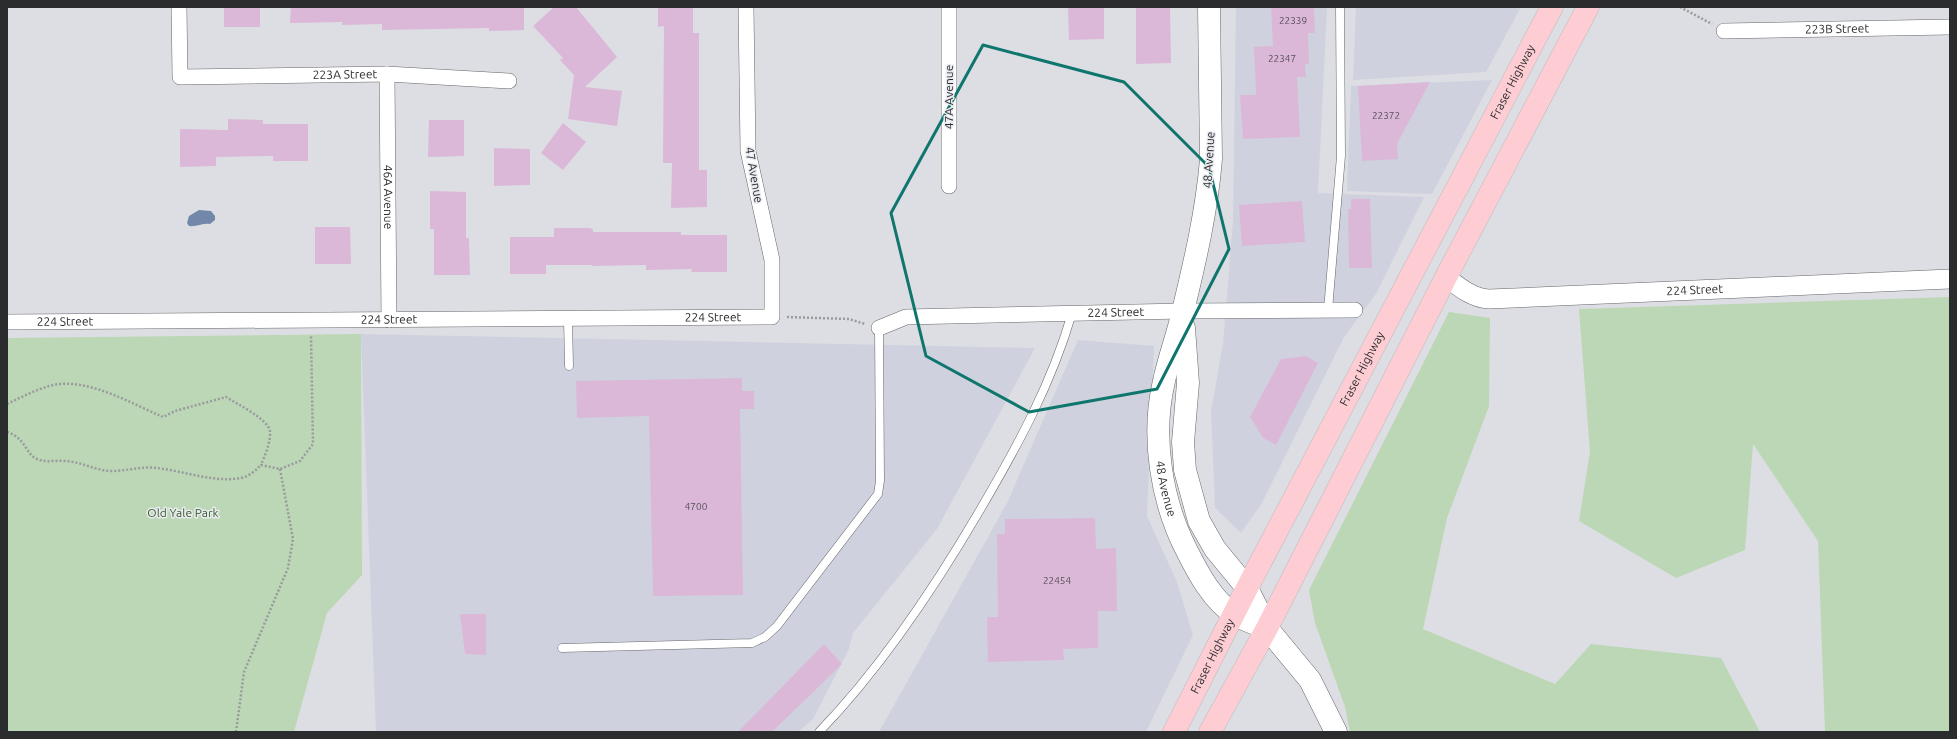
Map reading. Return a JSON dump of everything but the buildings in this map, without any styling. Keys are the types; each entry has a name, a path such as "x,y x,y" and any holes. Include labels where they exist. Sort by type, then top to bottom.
{"main road":[{"name":"48 Avenue","path":"1209,7 1211,159 1209,181 1183,311 1163,382 1159,450 1162,477 1179,536 1192,561 1216,596 1233,614 1267,628"},
{"name":"Fraser Highway","path":"1174,732 1233,614 1552,7"},
{"path":"1210,732 1267,628 1446,278 1588,7"},
{"name":"48 Avenue","path":"1183,311 1188,383 1183,442 1185,470 1199,521 1215,548 1247,588 1267,628 1310,680 1336,732"}],"street":[{"name":"223A Street","path":"180,7 180,77 387,74 509,81"},
{"name":"47 Avenue","path":"746,7 748,151 772,260 772,317"},
{"name":"47A Avenue","path":"949,7 949,186"},
{"name":"223B Street","path":"1724,31 1950,27"},
{"name":"46A Avenue","path":"387,74 389,320"},
{"name":"224 Street","path":"1446,278 1481,299 1950,279"},
{"name":"224 Street","path":"879,328 906,317 1183,311 1355,310"},
{"name":"224 Street","path":"7,322 772,317"}],"lane":[{"path":"1328,310 1341,156 1340,7"},
{"path":"819,732 836,715 907,625 960,545 1004,470 1042,396 1063,344 1072,313"},
{"path":"568,319 569,366"},
{"path":"562,648 752,643 765,637 778,626 878,494 880,481 879,328"}],"path":[{"path":"1680,7 1724,31"},
{"path":"772,317 849,319 879,328"},
{"path":"261,465 280,469 300,461 313,444 310,321"},
{"path":"7,404 41,388 68,383 86,384 163,417 175,411 226,397 265,422 270,430 269,440 261,465 253,473 243,478 224,479 156,468 112,471 102,470 83,463 64,460 47,462 36,459 17,435 7,432"},
{"path":"236,732 244,672 288,568 293,539 280,469"}],"highlighted area":[{"path":"983,45 1124,82 1209,167 1229,249 1157,389 1029,412 926,356 891,213"}],"shaded area":[{"path":"1236,7 1327,7 1318,193 1424,197 1376,294 1344,337 1262,503 1241,533 1215,508 1211,411 1223,344 1233,220"},
{"path":"1356,7 1521,7 1486,72 1353,80"},
{"path":"1492,80 1432,194 1347,191 1351,86"},
{"path":"361,334 1035,348 937,529 853,633 849,649 813,719 798,732 376,732"},
{"path":"1078,340 1154,346 1147,516 1177,582 1193,635 1146,732 879,732 1007,503"}],"green space":[{"path":"1950,297 1950,732 1825,732 1818,541 1753,444 1745,550 1676,578 1579,521 1590,452 1579,309"},
{"path":"1449,312 1490,318 1489,406 1447,518 1423,629 1555,684 1591,644 1721,658 1760,732 1350,732 1345,707 1315,623 1309,590"},
{"name":"Old Yale Park","path":"361,334 362,575 327,613 294,732 7,732 7,338"}],"water":[{"path":"199,210 211,211 215,216 215,220 210,224 189,226 187,223 189,216"}]}
